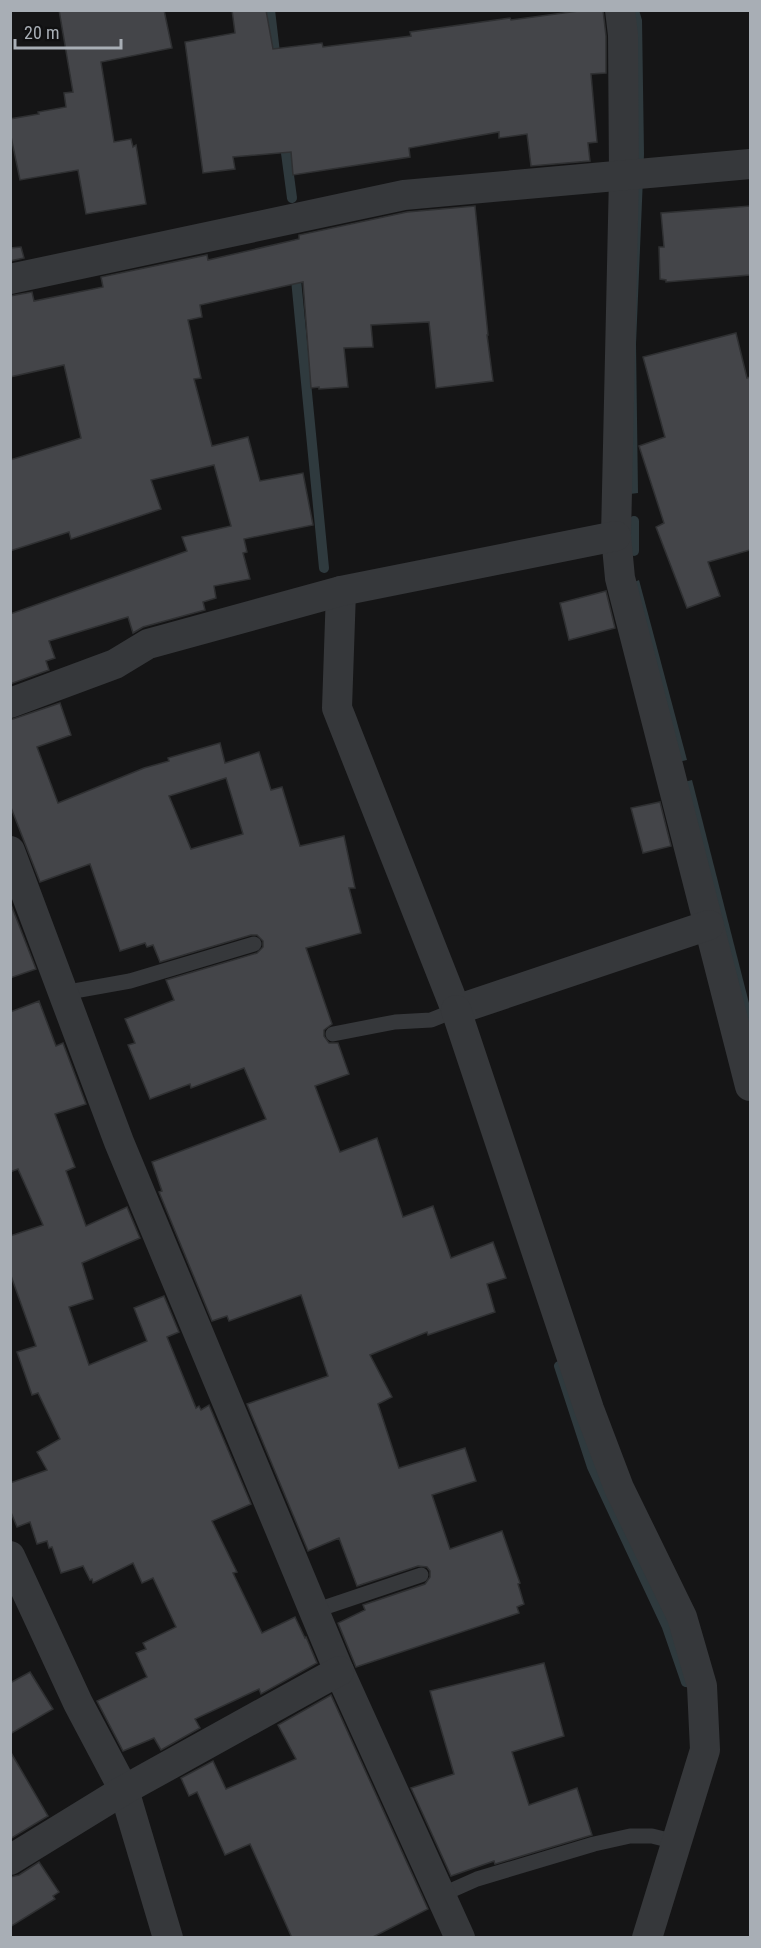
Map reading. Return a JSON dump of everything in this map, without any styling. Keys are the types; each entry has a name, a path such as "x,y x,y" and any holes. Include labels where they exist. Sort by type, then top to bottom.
{"street":[{"path":"620,10 623,35 624,176 616,536 621,578 750,1086"},
{"path":"10,279 404,195 750,164"},
{"path":"10,703 115,664 148,644 341,591 616,536"},
{"path":"341,591 337,708 456,1010 589,1409 619,1488 682,1617 702,1686 705,1749 646,1938"},
{"path":"10,851 18,891 63,993 118,1142 339,1671 460,1938"},
{"path":"456,1010 710,924"},
{"path":"10,1556 78,1703 124,1790 168,1938"},
{"path":"10,1860 124,1790 339,1671"}],"lane":[{"path":"63,993 130,981 254,944"},
{"path":"333,1035 394,1022 431,1020 456,1010"},
{"path":"314,1611 421,1575"},
{"path":"441,1895 477,1879 594,1844 630,1836 652,1836 676,1842"}],"shaded area":[{"path":"639,10 642,20 644,154 636,344 638,493 630,494 632,11"},
{"path":"639,580 687,760 678,762 632,583"},
{"path":"692,780 750,1007 750,1039 684,782"}],"building":[{"path":"59,10 164,10 172,48 101,62 114,142 131,139 133,147 136,145 146,204 86,214 78,170 20,180 10,132 10,119 66,107 64,93 73,92"},
{"path":"232,10 266,10 273,49 322,43 323,47 411,36 410,32 510,18 511,20 586,10 603,10 606,73 591,74 597,142 588,143 590,161 531,166 527,134 499,138 499,132 409,148 410,157 293,175 291,152 233,157 235,169 203,173 185,42 235,33"},
{"path":"475,206 493,381 436,388 429,322 371,325 373,347 344,348 348,387 311,388 303,282 200,305 202,317 188,320 201,378 194,379 212,446 248,437 260,481 303,473 313,525 244,539 247,552 243,553 250,579 214,586 216,598 203,602 205,610 143,627 133,633 128,617 49,641 55,658 46,661 49,670 10,684 10,614 187,551 182,537 231,526 214,465 151,480 161,509 71,539 69,532 10,551 10,460 81,438 64,365 10,377 10,296 32,292 34,301 103,287 101,277 207,255 208,260 299,239 299,235 407,212"},
{"path":"750,206 750,275 666,282 660,279 659,247 664,247 661,213"},
{"path":"21,247 24,258 10,261 10,248"},
{"path":"736,333 747,378 750,377 750,550 708,562 720,596 687,608 656,527 664,523 639,446 665,437 643,357"},
{"path":"606,591 615,628 569,640 560,603"},
{"path":"60,703 71,735 37,747 58,803 144,768 169,761 168,758 220,743 225,763 259,752 271,790 282,787 300,846 344,836 355,888 349,888 361,933 306,948 332,1024 324,1030 324,1036 329,1043 338,1043 349,1074 315,1086 340,1152 377,1138 403,1217 433,1206 451,1258 493,1242 506,1278 487,1284 495,1312 428,1335 427,1332 370,1355 392,1397 378,1404 399,1468 465,1448 476,1481 432,1495 450,1549 502,1531 520,1583 518,1584 524,1604 517,1607 519,1613 356,1667 338,1623 365,1610 363,1605 425,1584 430,1577 430,1571 427,1567 418,1566 357,1586 339,1538 308,1551 247,1404 328,1376 301,1295 229,1321 227,1316 212,1321 159,1192 162,1191 152,1162 266,1119 244,1068 191,1088 190,1084 150,1099 128,1045 135,1043 125,1019 174,1000 166,980 257,953 263,947 263,941 257,935 251,935 160,962 153,945 147,947 145,943 120,951 90,864 40,882 10,805 10,720","holes":["226,778 243,834 191,849 169,796"]},
{"path":"660,802 671,846 643,853 631,808"},
{"path":"10,902 36,969 10,978"},
{"path":"39,1001 56,1046 63,1043 86,1104 55,1114 75,1167 66,1171 86,1226 127,1207 140,1238 82,1263 93,1299 69,1307 89,1365 147,1341 134,1308 164,1296 179,1332 167,1337 196,1408 199,1406 201,1410 209,1405 251,1504 212,1521 237,1572 233,1573 262,1633 295,1617 317,1663 261,1694 259,1689 195,1719 200,1728 161,1750 154,1738 123,1751 97,1701 147,1677 136,1653 146,1649 143,1643 176,1627 153,1578 142,1583 133,1563 93,1583 83,1566 61,1573 52,1547 49,1548 47,1541 37,1544 30,1522 17,1527 10,1510 10,1483 47,1470 37,1452 60,1439 38,1393 32,1395 17,1352 36,1346 10,1273 10,1236 43,1225 18,1169 10,1172 10,1012"},
{"path":"544,1663 564,1736 512,1752 529,1805 577,1788 592,1835 495,1864 494,1861 451,1876 411,1788 454,1774 430,1691"},
{"path":"30,1672 53,1709 10,1734 10,1683"},
{"path":"331,1695 428,1909 371,1938 292,1938 250,1844 225,1855 197,1792 189,1796 181,1778 213,1761 226,1789 296,1759 278,1725"},
{"path":"10,1751 48,1816 10,1839"},
{"path":"39,1862 59,1892 53,1896 55,1899 10,1927 10,1877 19,1875"}],"waterway":[{"path":"270,10 276,61"},
{"path":"286,139 292,198"},
{"path":"295,269 324,568"},
{"path":"634,521 634,551"},
{"path":"559,1366 592,1467 667,1627 686,1682"}]}
